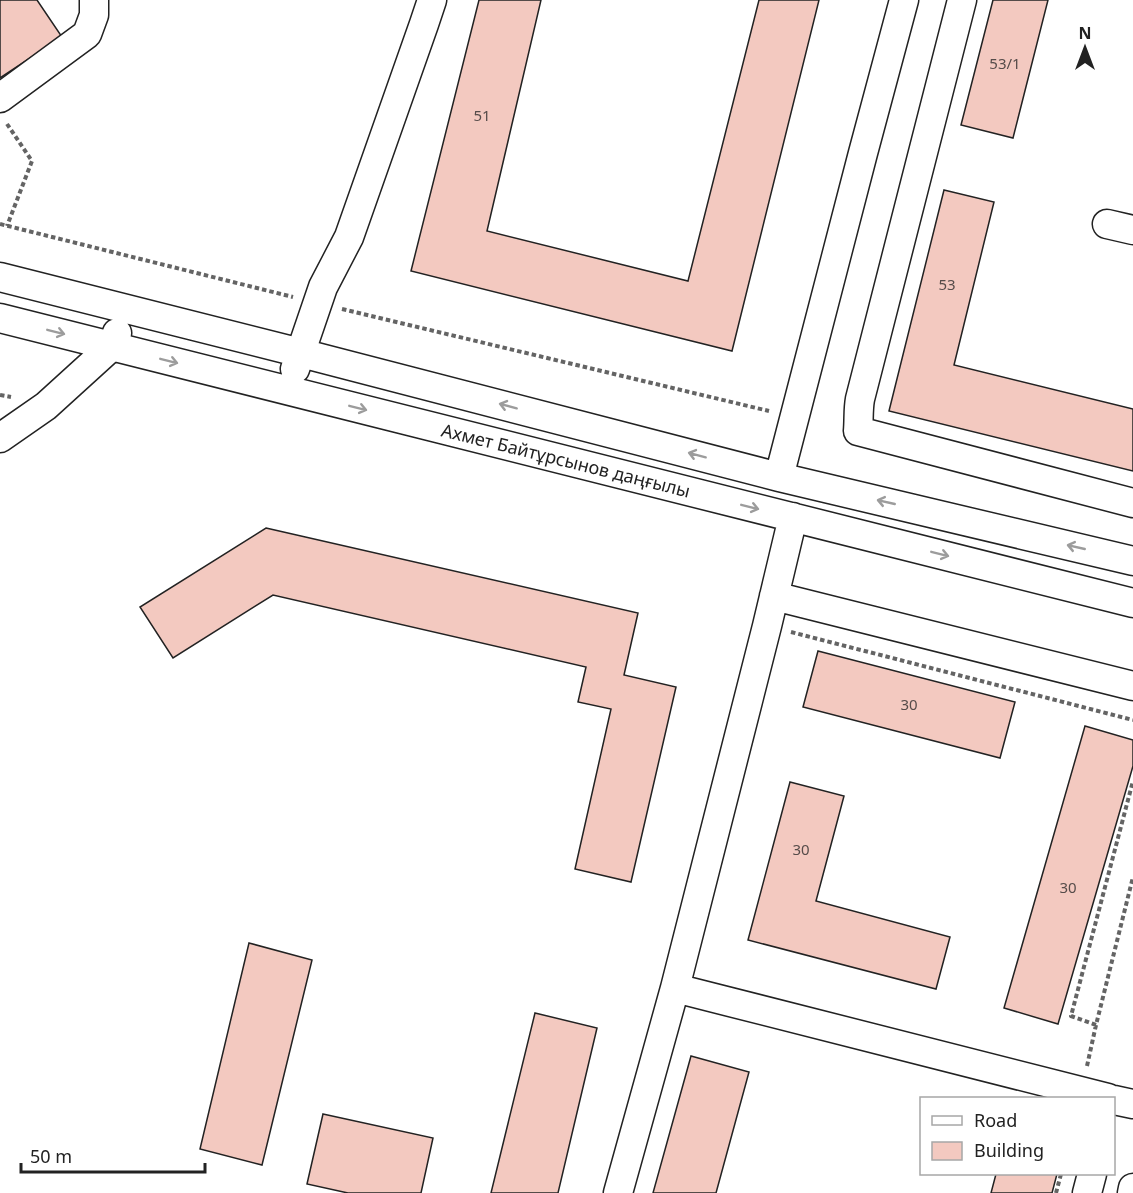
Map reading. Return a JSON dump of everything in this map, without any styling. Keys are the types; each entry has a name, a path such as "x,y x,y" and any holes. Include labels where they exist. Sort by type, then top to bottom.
{"street":[{"path":"3,110 87,34 94,15 94,0"},
{"path":"288,390 323,287 349,237 432,0"},
{"path":"779,477 904,0"},
{"path":"962,0 860,399 858,431 1133,503"},
{"name":"Ахмет Байтұрсынов даңғылы","path":"0,277 301,352 779,477 1133,561"},
{"path":"0,438 46,406 112,346 126,308"},
{"name":"Ахмет Байтұрсынов даңғылы","path":"0,318 1133,603"},
{"path":"618,1193 675,988 793,517"},
{"path":"774,596 1133,686"},
{"path":"675,988 1095,1096"},
{"path":"1115,1100 1133,1104"},
{"path":"1087,1193 1092,1175"},
{"path":"1132,1193 1133,1188"}],"path":[{"path":"3,110 32,161 7,226"},
{"path":"0,224 795,417"},
{"path":"767,626 1133,720"},
{"path":"1096,1025 1071,1016 1133,781"},
{"path":"1095,1096 1096,1025 1133,877"},
{"path":"1056,1193 1060,1175"}],"building":[{"path":"0,0 37,0 62,37 0,78"},
{"path":"479,0 541,0 487,231 688,281 759,0 819,0 732,351 411,271"},
{"path":"993,0 1048,0 1013,138 961,125"},
{"path":"944,190 994,202 954,365 1133,409 1133,471 889,411"},
{"path":"266,528 638,613 624,675 676,687 631,882 575,869 611,709 578,702 586,667 273,595 173,658 140,607"},
{"path":"818,651 1015,702 1000,758 803,707"},
{"path":"1085,726 1133,740 1133,766 1058,1024 1004,1008"},
{"path":"790,782 844,796 816,901 950,937 936,989 748,940"},
{"path":"249,943 312,960 262,1165 200,1149"},
{"path":"535,1013 597,1028 558,1193 491,1193"},
{"path":"691,1056 749,1072 716,1193 653,1193"},
{"path":"323,1114 433,1138 421,1193 348,1193 307,1184"},
{"path":"996,1175 1057,1175 1052,1193 991,1193"}]}
